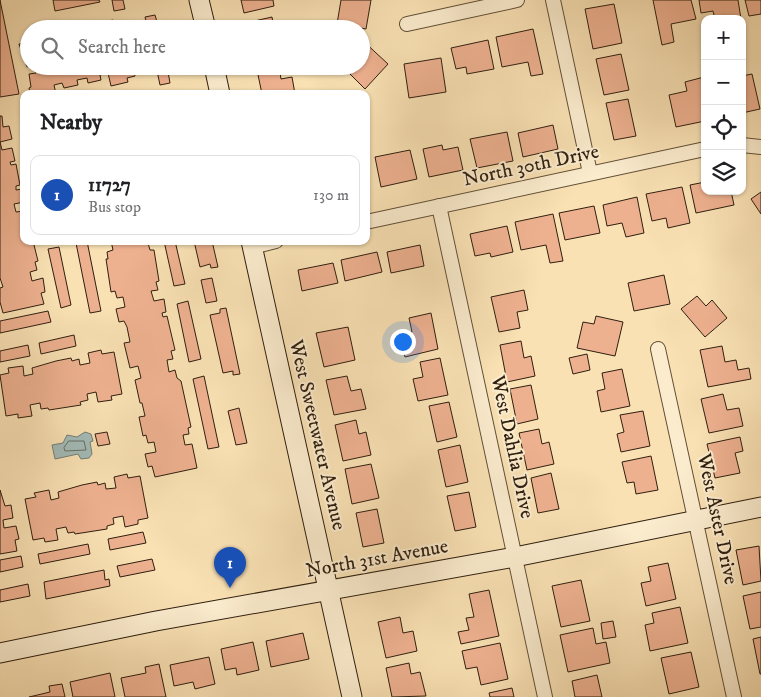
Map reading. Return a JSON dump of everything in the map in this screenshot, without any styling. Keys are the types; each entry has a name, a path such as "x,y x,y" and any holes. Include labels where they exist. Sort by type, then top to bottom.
{"street":[{"path":"200,0 204,20"},
{"path":"407,24 517,0"},
{"path":"553,0 590,174"},
{"path":"216,75 219,90"},
{"path":"746,145 761,147"},
{"name":"North 30th Drive","path":"370,221 701,150"},
{"name":"West Dahlia Drive","path":"439,206 545,697"},
{"name":"West Sweetwater Avenue","path":"251,245 352,697"},
{"name":"West Aster Drive","path":"658,349 698,521 734,697"},
{"name":"North 31st Avenue","path":"0,652 156,621 329,592 515,557 761,508"}],"water":[{"path":"85,432 91,434 93,441 90,442 92,454 89,458 81,459 78,454 55,459 52,445 63,443 67,435 77,437"}],"building":[{"path":"0,0 19,94 0,97"},
{"path":"53,0 99,0 100,2 55,11"},
{"path":"112,0 123,0 125,9 114,11"},
{"path":"241,0 273,0 274,6 244,13"},
{"path":"341,0 371,0 368,20 338,20"},
{"path":"653,0 691,0 696,19 671,24 674,42 662,45"},
{"path":"699,0 738,0 740,15 714,15 713,11 701,13"},
{"path":"745,0 761,0 761,14 749,16"},
{"path":"614,4 622,43 593,49 585,9"},
{"path":"155,15 156,20 146,20 145,17"},
{"path":"272,17 272,20 259,20"},
{"path":"533,29 543,74 531,76 528,62 502,67 496,37"},
{"path":"488,40 494,69 467,74 466,67 456,69 451,48"},
{"path":"370,47 388,64 365,89 351,75 370,75"},
{"path":"621,54 629,90 604,95 596,59"},
{"path":"441,58 446,92 409,98 404,64"},
{"path":"752,74 760,109 746,112 746,105 746,75"},
{"path":"29,75 100,75 101,80 88,83 87,78 77,80 78,85 64,88 62,83 54,85 55,90 29,90 31,87"},
{"path":"108,75 135,75 127,78 128,82 111,86"},
{"path":"158,75 169,75 170,83 160,85"},
{"path":"258,75 280,75 281,79 292,77 294,90 261,90"},
{"path":"701,78 701,122 676,127 669,95 687,91 685,82"},
{"path":"628,99 636,136 614,140 606,103"},
{"path":"0,116 2,116 3,127 9,126 12,139 0,142"},
{"path":"553,125 558,149 523,157 518,133"},
{"path":"507,132 513,161 477,168 470,139"},
{"path":"0,142 2,150 12,148 15,161 10,162 11,165 16,164 20,185 16,186 16,190 20,189 20,203 14,204 16,212 20,212 20,245 34,245 38,261 35,262 37,270 30,272 32,281 43,278 45,292 41,293 44,304 3,313 0,302 0,288 3,287 0,278"},
{"path":"442,145 443,150 458,147 463,170 429,177 423,149"},
{"path":"410,150 417,179 381,187 375,157"},
{"path":"701,183 701,195 732,195 734,205 696,213 690,185"},
{"path":"682,187 690,223 668,228 666,218 652,221 646,194"},
{"path":"761,192 761,214 751,199"},
{"path":"637,197 644,233 626,237 622,223 607,226 603,205"},
{"path":"594,206 600,233 565,240 559,213"},
{"path":"553,214 563,261 550,263 546,245 521,250 515,222"},
{"path":"507,226 513,252 491,257 490,253 475,256 470,234"},
{"path":"76,245 88,245 101,311 90,313"},
{"path":"112,245 149,245 150,250 154,250 159,281 156,282 158,290 151,291 154,301 164,299 166,312 162,313 163,317 167,316 175,350 171,351 173,359 167,360 169,372 175,370 177,378 181,381 191,427 188,428 189,434 183,435 185,445 192,444 197,468 155,477 152,466 148,467 145,454 156,452 154,442 148,443 146,435 143,436 139,417 145,416 135,380 141,378 138,366 130,368 124,343 130,342 127,327 124,321 119,322 116,309 125,307 123,297 117,298 115,291 111,292 106,259 108,259 107,252 113,250"},
{"path":"165,245 176,245 185,284 174,286"},
{"path":"195,245 213,245 218,267 211,268 210,264 200,267"},
{"path":"420,245 424,266 391,273 387,252"},
{"path":"59,247 71,305 61,308 48,249"},
{"path":"377,252 382,272 345,281 341,260"},
{"path":"333,263 338,283 302,291 298,270"},
{"path":"664,275 670,304 634,311 628,283"},
{"path":"212,278 217,301 206,303 201,280"},
{"path":"524,290 528,310 517,312 520,328 499,332 491,297"},
{"path":"697,296 706,306 712,300 727,318 705,337 681,309"},
{"path":"188,301 201,359 189,362 177,304"},
{"path":"226,308 240,374 233,375 233,371 223,373 210,315 220,313 220,309"},
{"path":"48,311 51,322 0,333 0,321"},
{"path":"431,313 438,349 405,357 400,335 412,332 409,318"},
{"path":"596,316 623,322 615,356 577,348 583,322 594,324"},
{"path":"348,327 355,360 324,367 316,333"},
{"path":"74,335 76,346 41,354 39,343"},
{"path":"521,341 524,358 531,356 535,376 507,382 500,345"},
{"path":"28,345 30,356 0,362 0,351"},
{"path":"722,346 725,362 736,360 738,370 749,368 751,379 708,387 700,350"},
{"path":"101,350 102,354 114,352 122,394 111,396 112,400 98,402 96,392 87,394 88,400 80,402 81,405 49,410 48,408 41,409 40,403 30,405 32,416 18,418 18,414 6,416 0,375 9,373 8,368 23,366 24,376 33,374 32,368 71,358 72,361 79,359 80,365 90,363 88,353"},
{"path":"587,354 590,370 573,374 569,358"},
{"path":"440,358 448,395 418,401 413,379 423,377 420,362"},
{"path":"622,369 630,406 601,412 597,391 605,389 602,373"},
{"path":"204,376 219,447 208,449 193,379"},
{"path":"347,376 351,391 361,389 366,409 334,415 326,380"},
{"path":"531,385 538,419 517,424 510,389"},
{"path":"723,394 727,410 739,408 743,426 709,433 701,399"},
{"path":"449,402 457,437 437,442 429,406"},
{"path":"239,408 247,443 236,445 228,411"},
{"path":"643,411 650,446 621,452 617,434 624,432 620,415"},
{"path":"356,420 359,434 366,432 371,455 343,461 335,425"},
{"path":"539,429 542,444 549,442 554,464 527,470 519,433"},
{"path":"107,432 110,444 98,446 95,434"},
{"path":"740,437 743,451 735,453 740,473 715,478 707,444"},
{"path":"460,445 468,482 446,487 438,450"},
{"path":"651,456 658,490 636,494 634,482 627,483 622,462"},
{"path":"371,464 379,498 352,504 345,469"},
{"path":"551,473 559,509 538,513 531,478"},
{"path":"127,474 128,478 140,476 148,518 138,520 138,524 125,527 123,516 113,518 114,524 107,526 107,529 75,534 74,532 68,533 66,527 56,529 58,540 45,542 44,538 33,540 25,499 36,497 34,493 49,490 51,500 59,498 58,492 97,482 98,485 105,483 106,489 116,488 114,477"},
{"path":"0,490 5,506 11,505 13,518 3,520 4,528 16,526 19,539 15,540 17,551 0,554"},
{"path":"469,492 476,527 455,531 447,496"},
{"path":"377,509 384,543 363,547 356,513"},
{"path":"143,532 146,543 110,550 108,539"},
{"path":"88,544 90,554 40,564 38,554"},
{"path":"759,546 761,581 743,585 736,550"},
{"path":"21,556 23,567 0,572 0,560"},
{"path":"152,559 155,570 120,577 117,566"},
{"path":"668,563 676,599 646,606 641,583 651,581 648,567"},
{"path":"104,570 105,580 109,579 110,586 46,599 44,582"},
{"path":"581,580 590,621 561,627 552,586"},
{"path":"28,584 30,596 0,602 0,590"},
{"path":"489,590 499,636 461,644 458,632 469,630 466,618 474,617 469,594"},
{"path":"761,592 761,627 750,629 743,596"},
{"path":"680,607 688,643 650,651 645,625 654,623 652,613"},
{"path":"400,617 403,633 413,631 417,651 386,658 378,622"},
{"path":"613,621 616,637 603,639 601,623"},
{"path":"593,628 596,644 606,642 610,663 568,672 560,635"},
{"path":"303,633 309,659 271,667 266,641"},
{"path":"761,637 761,674 760,674 753,639"},
{"path":"253,642 259,670 237,675 236,668 225,670 221,649"},
{"path":"500,643 508,679 481,685 477,667 466,669 462,651"},
{"path":"691,652 699,687 669,694 661,658"},
{"path":"209,657 215,684 195,689 193,682 174,686 170,665"},
{"path":"409,663 411,674 420,672 426,696 392,697 386,668"},
{"path":"159,664 166,697 125,697 121,678 146,673 145,667"},
{"path":"110,673 115,697 73,697 70,682"},
{"path":"597,675 602,697 575,697 572,681"},
{"path":"62,684 65,697 29,697 50,692 49,686"},
{"path":"512,688 514,697 490,697 489,693"}],"place":[{"name":"11727","path":"230,588"}]}
